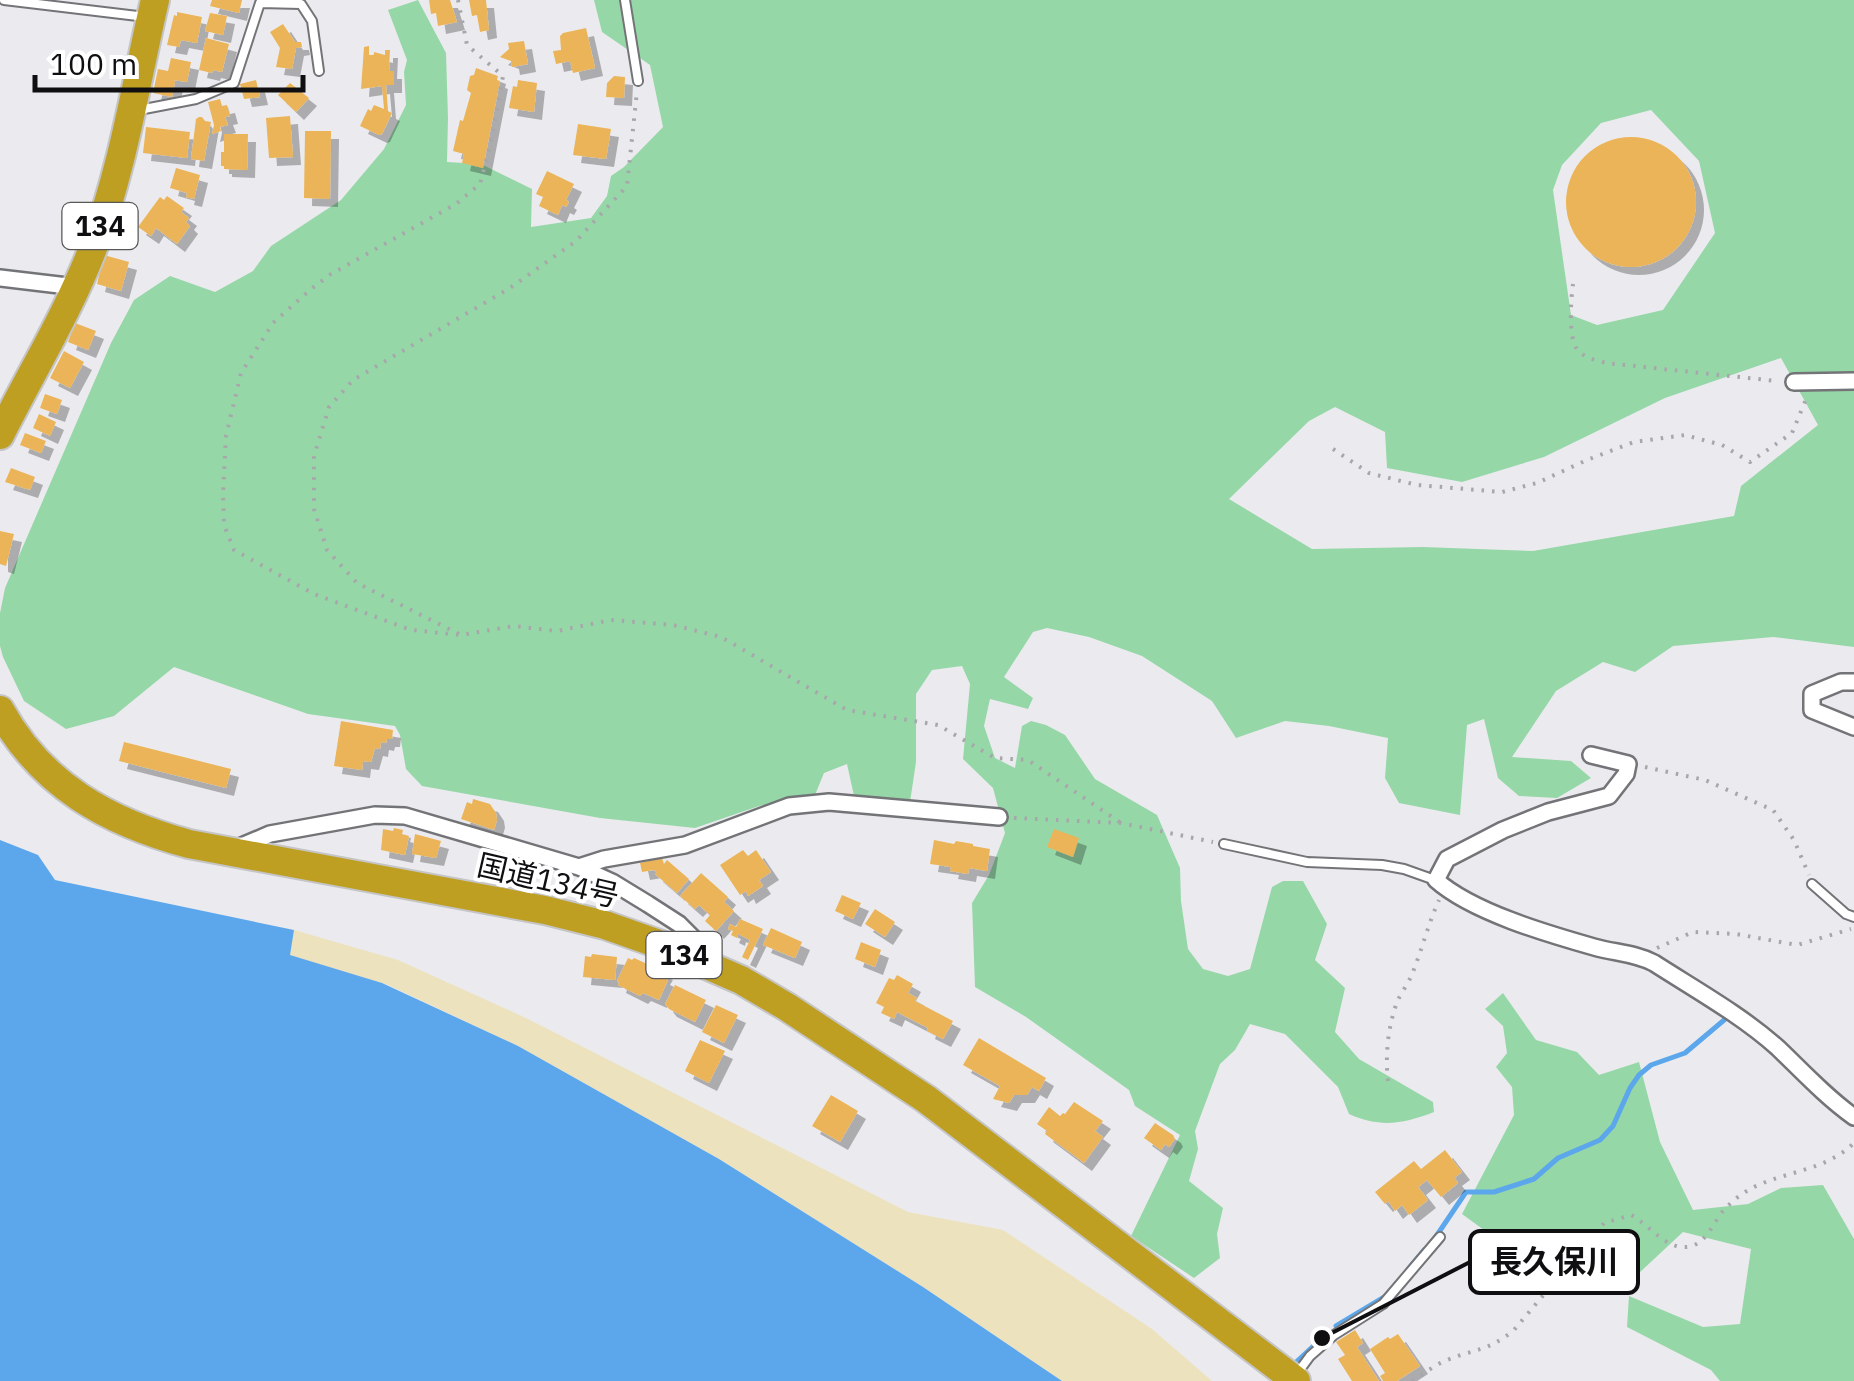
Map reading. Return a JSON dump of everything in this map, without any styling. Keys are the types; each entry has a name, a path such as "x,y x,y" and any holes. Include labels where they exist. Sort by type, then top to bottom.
{"highway":[{"name":"134","path":"0,435 76,288 108,202 152,9"},
{"name":"国道134号","path":"0,710 35,760 56,780 84,802 155,835 545,910 605,925 741,980 926,1099 1295,1380"}],"street":[{"path":"0,278 76,288"},
{"path":"1794,382 1854,382"},
{"path":"1854,682 1841,682 1812,694 1812,710 1854,727"},
{"path":"1591,755 1628,764 1626,774 1609,796 1548,812 1447,859 1440,884 1477,906 1531,927 1598,948 1639,955 1745,1022 1854,1117"},
{"path":"579,867 684,845 789,806 829,802 1000,817"},
{"path":"228,852 270,834 375,815 405,816 579,867 612,882 679,924 696,941 691,958"}],"lane":[{"path":"4,0 152,9"},
{"path":"625,0 638,81"},
{"path":"130,112 196,99 234,83 260,2 300,4 312,20 320,70"},
{"path":"1224,844 1308,862 1404,869 1440,884"},
{"path":"1812,884 1854,917"},
{"path":"1295,1380 1310,1356 1334,1335 1383,1304 1440,1237"}],"path":[{"path":"458,0 467,44 503,76 480,184 456,204 331,274 273,323 241,373 226,436 224,525 234,550 314,594 411,630 461,635 514,626 556,631 612,620 673,625 722,636 847,710 938,726 995,758 1028,760 1121,823"},
{"path":"461,635 357,583 327,550 314,509 314,456 329,407 354,380 510,288 576,241 627,186 638,81"},
{"path":"1573,284 1574,341 1588,358 1794,382"},
{"path":"1333,450 1369,474 1418,485 1502,492 1538,483 1634,442 1685,434 1722,445 1750,462 1792,433 1812,383"},
{"path":"1628,764 1705,780 1773,810 1794,840 1812,884"},
{"path":"1000,817 1121,823 1224,844"},
{"path":"1388,1080 1388,1041 1397,1002 1412,973 1440,884"},
{"path":"1639,955 1693,932 1736,934 1797,945 1854,928"},
{"path":"1412,1381 1448,1360 1502,1340 1604,1223 1631,1215 1668,1243 1693,1246 1723,1212 1754,1187 1842,1155 1854,1144"}],"green space":[{"path":"418,0 446,53 447,162 481,164 532,189 531,227 591,218 607,196 611,176 663,127 650,65 602,32 594,0 1854,0 1854,647 1773,637 1673,646 1635,672 1603,662 1556,691 1512,757 1571,761 1591,778 1557,798 1519,796 1498,778 1484,719 1467,725 1460,815 1399,803 1385,778 1388,738 1285,721 1236,738 1212,701 1142,656 1089,637 1047,628 1033,632 1004,677 1033,698 1028,709 990,699 984,726 995,758 1015,768 1022,726 1031,721 1046,725 1065,735 1095,779 1157,815 1180,868 1188,949 1203,969 1228,976 1250,969 1272,887 1283,881 1303,881 1327,924 1315,960 1345,988 1335,1032 1359,1059 1433,1102 1434,1112 1402,1122 1381,1123 1349,1114 1338,1087 1285,1034 1250,1024 1235,1050 1220,1064 1195,1131 1198,1149 1189,1181 1223,1208 1217,1234 1220,1258 1194,1278 1131,1236 1180,1135 1135,1106 1129,1090 1026,1017 975,987 972,903 989,875 1005,833 993,788 963,759 970,684 962,666 932,670 916,694 916,762 910,802 854,796 847,764 824,773 815,795 759,806 695,828 600,818 422,786 406,769 395,726 308,714 174,667 114,716 66,729 24,701 0,646 5,588 111,343 134,300 170,276 215,292 253,271 271,246 341,200 384,149 406,105 407,60 388,10","holes":["1651,110 1699,161 1715,233 1663,310 1597,325 1571,315 1553,190 1562,165 1601,123","1781,358 1818,425 1741,486 1734,516 1533,551 1423,547 1312,549 1229,499 1309,421 1335,407 1385,432 1387,468 1462,482 1544,457 1665,398"]},
{"path":"1503,993 1536,1040 1577,1052 1599,1075 1639,1062 1660,1142 1693,1210 1748,1204 1781,1188 1823,1185 1854,1239 1854,1381 1720,1381 1711,1370 1627,1327 1629,1296 1703,1327 1740,1324 1751,1249 1683,1232 1638,1274 1601,1267 1555,1237 1514,1252 1462,1214 1514,1115 1512,1087 1496,1067 1507,1053 1503,1026 1485,1009"}],"sand":[{"path":"294,930 398,960 526,1018 908,1212 1003,1230 1152,1329 1212,1381 1062,1381 923,1287 719,1159 518,1046 388,985 289,955"}],"water":[{"path":"0,840 38,855 55,880 294,930 290,955 382,983 518,1046 719,1159 923,1287 1062,1381 0,1381"}],"building":[{"path":"212,0 242,0 239,13 210,6"},
{"path":"429,0 450,0 457,22 438,26"},
{"path":"469,0 486,0 489,30 480,32"},
{"path":"177,12 202,17 197,43 181,40 179,47 167,45"},
{"path":"210,13 227,16 223,35 205,31"},
{"path":"283,24 302,47 296,48 292,69 276,67 280,48 270,32"},
{"path":"586,28 595,68 573,73 570,61 556,64 553,51 561,50 560,36"},
{"path":"206,38 229,44 222,72 199,70"},
{"path":"524,41 528,64 512,67 511,61 500,57 509,49 508,43"},
{"path":"369,46 369,55 385,55 385,50 390,50 389,71 394,71 394,85 386,85 388,111 392,113 379,135 360,126 368,109 371,111 374,105 384,109 382,86 361,89 364,47"},
{"path":"171,58 191,62 187,82 174,80 172,97 153,93 158,69 168,71"},
{"path":"476,68 498,76 500,81 483,168 462,163 464,154 453,151 471,93 467,90 470,76"},
{"path":"614,76 625,77 624,98 606,97 607,83"},
{"path":"256,80 260,97 244,99 240,84"},
{"path":"518,80 537,83 534,112 509,108"},
{"path":"290,83 309,98 296,112 278,95"},
{"path":"220,99 222,106 227,105 228,125 212,134 214,125 208,102"},
{"path":"290,116 293,157 269,158 266,118"},
{"path":"199,117 211,122 204,161 191,159"},
{"path":"578,124 611,129 606,159 573,155"},
{"path":"146,127 190,132 187,158 143,153"},
{"path":"305,131 331,131 330,199 304,198"},
{"path":"224,134 248,134 247,170 221,166"},
{"path":"1631,137 1656,142 1677,156 1691,177 1696,202 1691,227 1677,248 1656,262 1631,267 1606,262 1585,248 1571,227 1566,202 1571,177 1585,156 1606,142"},
{"path":"176,168 200,175 194,199 170,188"},
{"path":"547,171 574,184 566,200 569,202 566,207 562,205 558,215 539,206 543,197 536,194"},
{"path":"167,196 184,208 181,212 189,218 186,222 190,226 177,244 156,228 151,236 138,227 160,197 164,200"},
{"path":"104,255 129,262 121,291 97,284"},
{"path":"75,323 96,331 88,350 68,342"},
{"path":"64,351 84,362 70,388 50,378"},
{"path":"45,394 62,400 57,414 40,408"},
{"path":"39,414 56,422 50,436 33,428"},
{"path":"25,433 46,441 41,453 20,445"},
{"path":"11,468 35,477 30,490 5,482"},
{"path":"0,531 14,534 6,566 0,564"},
{"path":"341,721 393,730 392,739 381,742 380,749 375,748 371,762 363,761 362,770 334,766"},
{"path":"124,742 231,769 226,788 119,761"},
{"path":"473,799 490,804 496,813 494,830 461,819 467,802 472,804"},
{"path":"394,828 409,836 405,855 381,850 383,829"},
{"path":"1054,829 1079,838 1073,857 1047,847"},
{"path":"415,834 441,841 436,858 412,854"},
{"path":"934,840 990,849 987,871 969,868 968,874 930,864"},
{"path":"743,850 748,856 756,850 771,872 759,880 763,886 748,896 746,891 740,895 720,865"},
{"path":"662,858 664,864 667,860 689,879 677,893 654,870 642,872 640,863"},
{"path":"701,873 728,897 724,902 734,911 716,931 705,921 710,915 680,896"},
{"path":"842,895 861,903 853,919 835,911"},
{"path":"875,909 895,922 885,937 865,924"},
{"path":"740,919 763,929 748,960 742,957 750,940 731,935 733,931 728,929 730,924 736,927"},
{"path":"771,928 802,942 795,958 763,945"},
{"path":"861,942 881,950 875,967 855,959"},
{"path":"585,956 617,957 615,980 583,977"},
{"path":"628,958 665,972 662,977 668,980 659,1000 618,985"},
{"path":"897,975 913,984 908,993 917,998 915,1001 953,1021 943,1039 897,1012 894,1019 881,1013 884,1007 876,1003 889,978 894,980"},
{"path":"675,985 706,1000 695,1022 665,1004"},
{"path":"716,1005 738,1015 724,1043 702,1032"},
{"path":"979,1038 1046,1078 1039,1091 1032,1087 1027,1095 1014,1095 1009,1103 993,1099 1000,1086 963,1065"},
{"path":"700,1040 725,1051 709,1083 685,1071"},
{"path":"831,1095 858,1111 840,1142 812,1126"},
{"path":"1074,1102 1103,1121 1095,1131 1103,1137 1084,1163 1037,1124 1049,1107 1060,1116"},
{"path":"1155,1123 1173,1135 1175,1139 1169,1147 1165,1144 1161,1150 1144,1138"},
{"path":"1445,1150 1462,1172 1454,1178 1458,1183 1441,1197 1427,1180 1418,1187 1428,1200 1409,1215 1402,1205 1395,1211 1375,1192 1414,1161 1421,1169"},
{"path":"1355,1330 1363,1343 1357,1347 1379,1381 1352,1381 1338,1359 1345,1355 1336,1342"},
{"path":"1398,1334 1420,1366 1397,1381 1383,1381 1380,1376 1385,1373 1370,1349"}],"waterway":[{"path":"1435,1238 1466,1192 1494,1192 1534,1179 1558,1158 1600,1140 1613,1126 1639,1075 1651,1065 1685,1053 1730,1015"},
{"path":"1409,1268 1424,1250"},
{"path":"1336,1326 1386,1296"},
{"path":"1293,1365 1322,1338"}],"place":[{"name":"長久保川","path":"1322,1338"}]}
